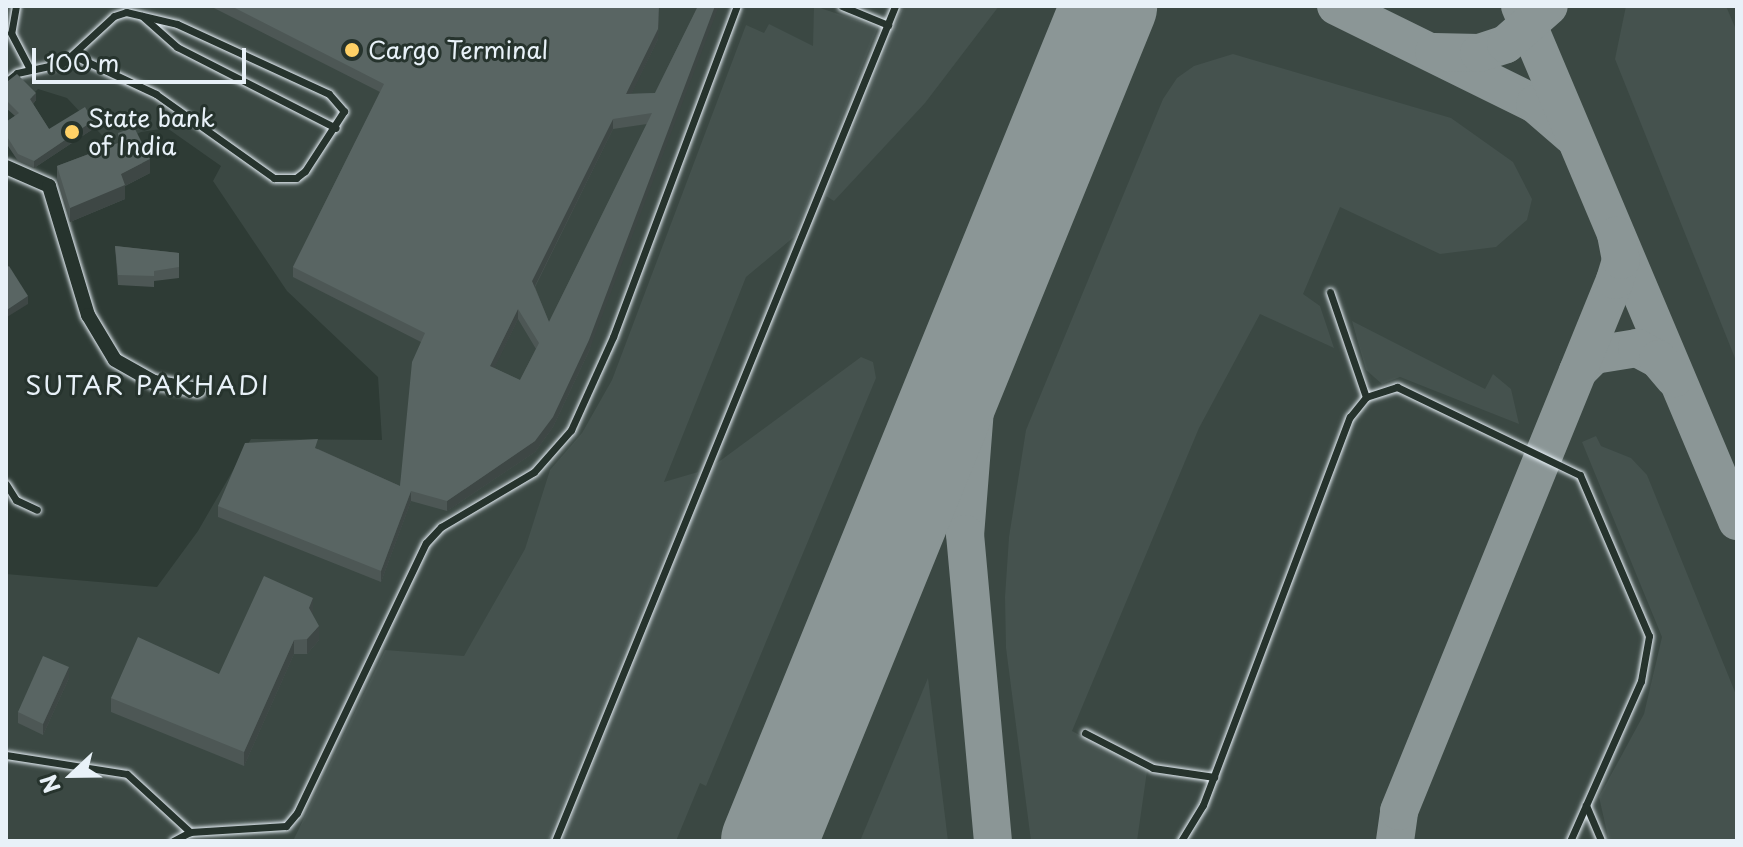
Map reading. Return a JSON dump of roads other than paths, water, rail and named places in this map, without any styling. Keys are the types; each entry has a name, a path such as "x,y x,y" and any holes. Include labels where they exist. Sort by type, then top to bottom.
{"street":[{"path":"6,167 49,186 88,315 115,360 154,382 198,390"}],"lane":[{"path":"16,6 11,33 30,69"},
{"path":"75,56 156,94 274,178 296,178 336,128 344,111 338,99 177,24 121,12 112,6"},
{"path":"173,841 190,832 286,826 297,813 426,543 441,527 534,472 571,430 613,337 737,6"},
{"path":"842,6 888,25"},
{"path":"555,841 895,6"},
{"path":"6,82 30,69 52,67 75,56 121,12"},
{"path":"141,15 177,47 336,128"},
{"path":"1330,292 1366,397"},
{"path":"1181,841 1214,777 1350,417 1366,397 1397,387 1580,475 1649,636 1641,681 1570,841"},
{"path":"6,484 16,500 37,510"},
{"path":"1085,733 1153,768 1214,777"},
{"path":"6,755 127,774 190,832"},
{"path":"1586,805 1601,841"}],"place":[{"name":"Cargo Terminal","path":"352,50"},
{"name":"State bank of India","path":"72,132"}],"district":[{"name":"SUTAR PAKHADI","path":"148,385"}]}
